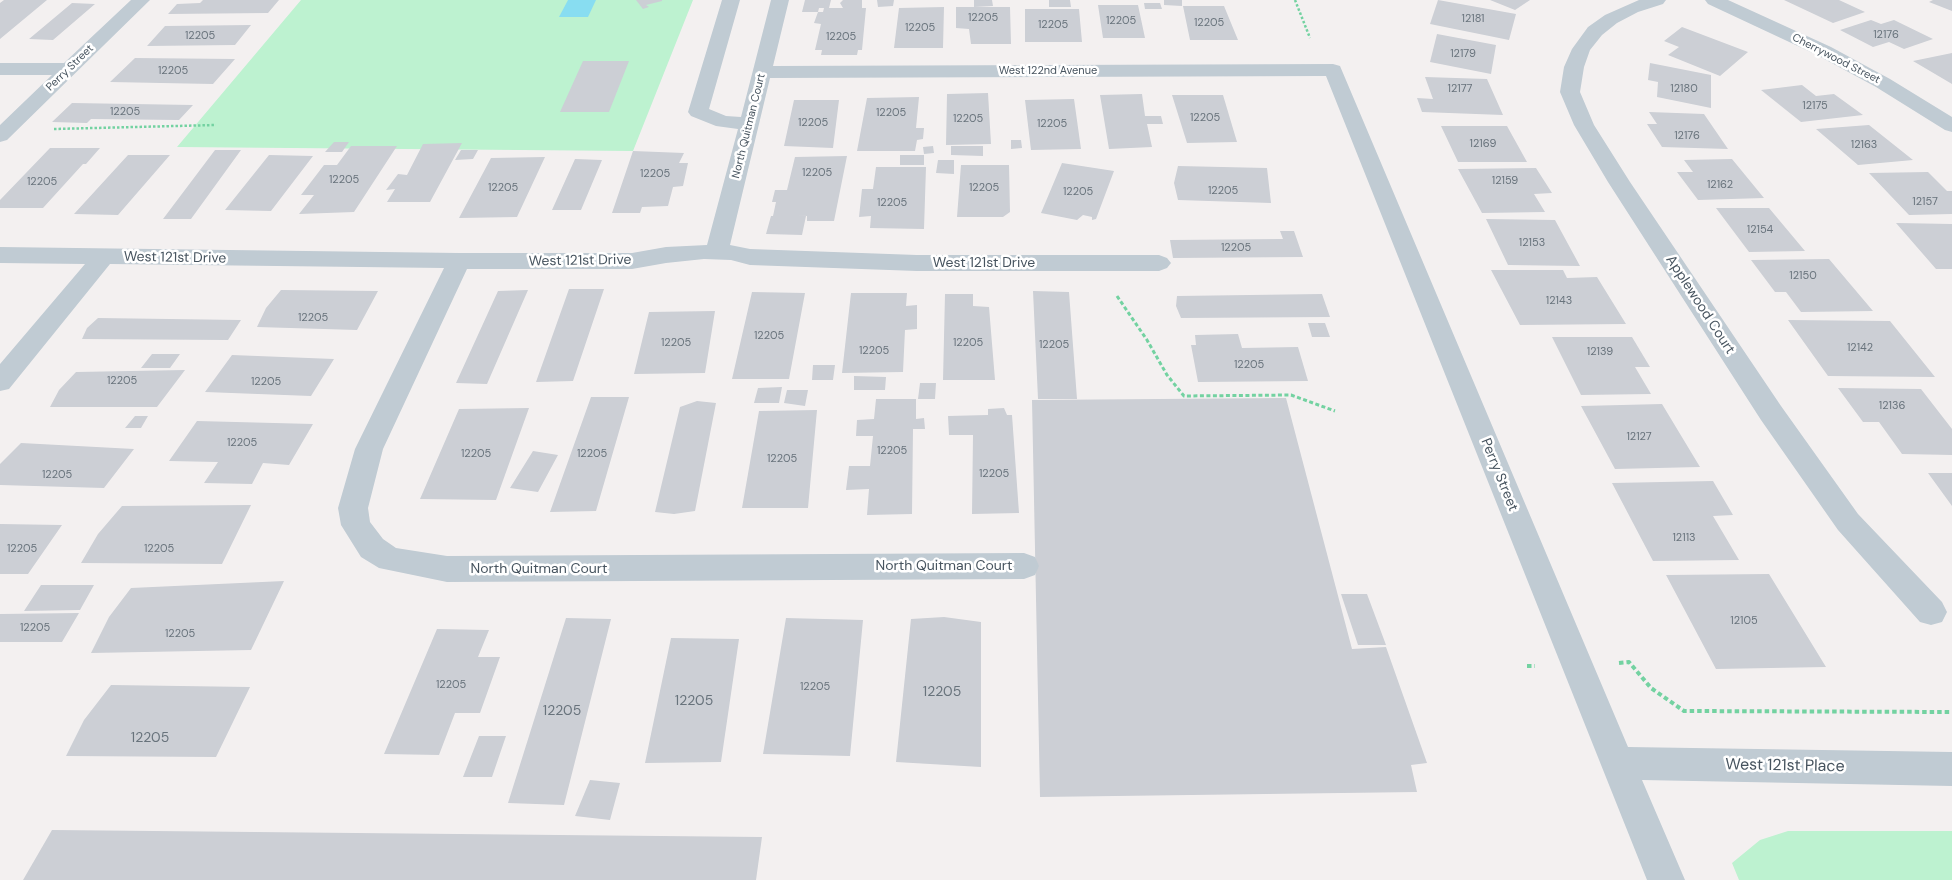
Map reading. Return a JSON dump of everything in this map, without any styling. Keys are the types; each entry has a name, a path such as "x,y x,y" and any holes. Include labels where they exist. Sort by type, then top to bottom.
{"street":[{"name":"Perry Street","path":"3,133 141,0"},
{"path":"731,0 698,112 723,122 750,122"},
{"name":"North Quitman Court","path":"717,252 780,0"},
{"name":"Applewood Court","path":"1656,0 1632,8 1595,31 1581,49 1574,67 1570,92 1584,125 1619,182 1771,413 1848,522 1932,612"},
{"name":"Cherrywood Street","path":"1714,0 1858,69 1952,126"},
{"path":"0,69 70,68"},
{"name":"Perry Street","path":"1333,70 1666,880"},
{"name":"West 122nd Avenue","path":"762,72 1333,70"},
{"name":"West 121st Drive","path":"0,255 459,261 632,261 666,255 717,252 750,257 917,263 1159,263"},
{"path":"0,382 103,257"},
{"name":"North Quitman Court","path":"459,261 369,449 352,508 356,525 372,548 390,559 447,569 1024,566"},
{"name":"West 121st Place","path":"1617,763 1952,769"}],"path":[{"path":"1295,0 1312,44"},
{"path":"3,133 216,126"},
{"path":"1115,292 1147,340 1167,375 1184,396 1290,395 1335,411"},
{"path":"1527,666 1577,666 1629,662 1651,688 1684,711 1952,712"}],"green space":[{"path":"301,0 693,0 633,151 177,147"},
{"path":"1788,831 1952,831 1952,880 1739,880 1732,863 1760,840"}],"water":[{"path":"568,0 596,0 588,17 559,17"}],"building":[{"path":"4,0 47,0 0,39 0,3"},
{"path":"203,0 279,0 268,13 168,14 177,4 200,3"},
{"path":"636,0 662,1 646,5 649,7 643,9"},
{"path":"805,0 831,0 829,8 843,8 840,3 843,0 862,0 862,8 866,8 862,50 858,50 857,55 821,55 822,50 815,50 821,24 814,23 818,12 802,12","holes":["819,8 824,8 823,12 818,12"]},
{"path":"877,0 894,0 893,6 878,7"},
{"path":"974,0 992,0 993,6 974,7"},
{"path":"1049,0 1070,0 1071,7 1049,7"},
{"path":"1164,0 1182,0 1182,6 1164,5"},
{"path":"1438,0 1516,14 1509,40 1430,24"},
{"path":"1490,0 1530,0 1515,10"},
{"path":"1784,0 1839,0 1865,12 1833,23"},
{"path":"1933,0 1952,0 1952,11 1929,2"},
{"path":"72,3 95,4 53,40 29,39"},
{"path":"1144,3 1160,3 1162,9 1145,9"},
{"path":"1098,5 1138,5 1145,38 1103,38"},
{"path":"1183,6 1224,6 1238,40 1190,40"},
{"path":"944,7 943,48 894,48 899,8"},
{"path":"956,7 1010,7 1011,44 971,44 969,29 956,28"},
{"path":"1025,9 1079,9 1082,42 1025,42"},
{"path":"1871,20 1881,24 1894,20 1933,39 1904,49 1889,42 1873,47 1840,30"},
{"path":"251,25 235,45 147,46 165,26"},
{"path":"1682,27 1748,52 1720,76 1668,55 1679,47 1664,41"},
{"path":"1437,34 1496,45 1491,74 1430,62"},
{"path":"1952,53 1952,84 1913,61"},
{"path":"135,58 235,59 213,84 110,82"},
{"path":"583,61 629,61 609,112 560,112"},
{"path":"1650,63 1711,75 1711,108 1657,97 1658,82 1648,80"},
{"path":"1425,77 1487,79 1503,115 1422,112 1417,98 1433,99"},
{"path":"1802,85 1816,96 1834,94 1863,115 1801,122 1761,90"},
{"path":"988,93 991,144 946,145 947,94"},
{"path":"1142,94 1145,116 1161,116 1163,124 1147,124 1152,147 1109,149 1100,95"},
{"path":"1172,95 1223,95 1237,142 1187,143"},
{"path":"919,97 916,128 924,128 923,139 917,140 915,151 857,151 867,98"},
{"path":"1074,99 1081,149 1031,150 1025,100"},
{"path":"794,100 839,100 833,148 784,146"},
{"path":"72,103 193,105 179,120 91,119 87,123 52,122"},
{"path":"1649,112 1704,114 1728,149 1662,147 1647,124 1657,124"},
{"path":"1869,125 1913,160 1858,165 1816,129"},
{"path":"1441,126 1507,126 1527,162 1458,162"},
{"path":"1011,140 1021,140 1022,148 1011,149"},
{"path":"334,142 349,142 342,152 325,152"},
{"path":"462,143 430,202 387,202 395,189 386,190 398,174 407,175 423,144"},
{"path":"351,146 397,146 354,212 299,214 314,195 301,195 324,165 337,165"},
{"path":"933,146 934,153 924,154 923,147"},
{"path":"951,146 983,146 983,156 951,155"},
{"path":"50,148 100,148 43,208 0,208 0,200"},
{"path":"215,150 241,150 191,219 163,219"},
{"path":"461,150 478,150 473,159 455,160"},
{"path":"633,151 684,153 679,163 688,163 683,186 673,187 668,206 642,207 640,213 612,213"},
{"path":"128,155 170,155 118,215 74,214"},
{"path":"269,155 313,156 271,211 225,210"},
{"path":"900,155 924,155 924,165 900,165"},
{"path":"847,156 834,221 807,221 807,216 796,215 806,216 802,235 766,234 776,202 772,202 775,190 787,190 795,157"},
{"path":"545,157 517,217 459,218 491,158"},
{"path":"575,159 602,160 581,210 552,210"},
{"path":"1732,159 1764,198 1698,200 1677,172 1693,172 1684,160"},
{"path":"938,160 954,160 954,174 936,173"},
{"path":"1062,163 1114,171 1096,219 1092,220 1092,217 1083,215 1077,220 1041,213"},
{"path":"961,165 1009,165 1010,212 1003,217 957,217"},
{"path":"1178,166 1267,168 1271,203 1178,200 1174,183"},
{"path":"876,167 926,167 924,229 870,228 871,216 859,217 862,189 873,189"},
{"path":"1536,168 1552,193 1534,194 1545,212 1482,213 1458,169"},
{"path":"1928,172 1947,191 1952,191 1952,214 1909,215 1869,173"},
{"path":"1716,208 1769,208 1805,251 1749,252"},
{"path":"1486,219 1555,220 1580,266 1508,265"},
{"path":"1896,223 1952,224 1952,269 1936,269"},
{"path":"1280,231 1294,231 1303,257 1173,258 1170,240 1283,239"},
{"path":"1829,259 1873,311 1801,312 1786,292 1775,292 1751,260"},
{"path":"1491,270 1563,270 1567,278 1597,277 1626,324 1520,325"},
{"path":"569,289 604,289 573,381 536,382"},
{"path":"281,290 378,291 357,330 257,327 266,308"},
{"path":"528,290 487,384 456,383 498,291"},
{"path":"1033,291 1069,292 1077,399 1038,399"},
{"path":"752,292 805,293 789,379 732,379"},
{"path":"851,293 907,293 906,306 917,305 917,329 905,330 903,372 842,373"},
{"path":"945,294 973,294 973,306 989,307 995,380 943,380"},
{"path":"1322,294 1330,317 1181,318 1176,306 1177,296"},
{"path":"715,311 705,373 634,374 649,312"},
{"path":"98,318 241,320 228,340 82,339 87,328"},
{"path":"1788,320 1890,321 1935,377 1828,376"},
{"path":"1308,323 1325,323 1330,337 1312,337"},
{"path":"1238,334 1242,348 1298,347 1308,381 1198,382 1191,345 1196,345 1195,335"},
{"path":"1552,337 1632,337 1650,367 1635,367 1651,394 1581,395"},
{"path":"152,354 180,354 170,368 141,368"},
{"path":"232,355 334,359 311,396 205,392"},
{"path":"813,365 835,365 833,380 812,380"},
{"path":"185,370 157,407 50,407 59,390 76,372"},
{"path":"854,376 886,377 885,390 854,390"},
{"path":"920,383 936,383 935,399 918,399"},
{"path":"782,387 779,403 754,403 758,388"},
{"path":"1838,388 1921,389 1952,429 1952,455 1902,454 1879,422 1863,422"},
{"path":"787,390 808,390 805,406 784,403"},
{"path":"591,397 629,397 596,511 550,512"},
{"path":"1286,398 1352,649 1386,647 1427,763 1411,765 1417,792 1040,797 1032,400"},
{"path":"876,399 916,399 916,419 924,418 925,429 913,429 912,514 867,515 869,489 846,490 849,466 870,466 873,436 856,436 857,420 874,419"},
{"path":"697,401 716,403 695,511 674,514 655,512 680,407"},
{"path":"1662,404 1700,467 1615,469 1581,406"},
{"path":"529,408 496,500 420,499 459,409"},
{"path":"1004,408 1007,415 1012,415 1019,513 972,514 973,435 949,435 948,416 988,415 988,409"},
{"path":"817,410 808,508 742,508 759,411"},
{"path":"135,416 148,416 141,428 125,428"},
{"path":"197,421 313,424 289,465 263,463 252,484 204,483 218,462 169,461"},
{"path":"21,443 134,449 104,488 0,485 0,464"},
{"path":"533,451 558,455 538,492 510,488"},
{"path":"1928,473 1952,473 1952,506"},
{"path":"1713,481 1733,515 1713,516 1739,560 1653,561 1612,483"},
{"path":"251,505 222,564 81,563 98,534 122,506"},
{"path":"0,524 62,525 28,574 0,574"},
{"path":"1769,574 1826,667 1716,669 1666,575"},
{"path":"284,581 251,650 91,653 109,617 131,588"},
{"path":"41,585 94,585 80,610 24,611"},
{"path":"1341,594 1367,594 1386,645 1358,645"},
{"path":"79,613 62,642 0,642 0,614"},
{"path":"944,617 981,622 981,767 896,762 911,619"},
{"path":"566,618 611,619 564,805 508,803"},
{"path":"786,618 863,620 850,756 763,754"},
{"path":"437,629 489,630 478,657 500,657 480,713 455,713 439,755 384,754"},
{"path":"671,638 739,639 721,762 645,763"},
{"path":"111,685 250,687 216,757 66,756 84,720"},
{"path":"479,736 506,736 492,777 463,777"},
{"path":"590,780 620,783 610,820 575,816"},
{"path":"52,830 762,837 756,880 23,880"}]}
